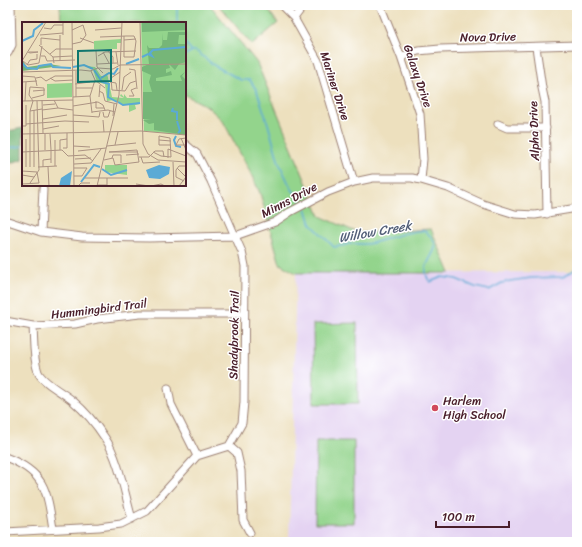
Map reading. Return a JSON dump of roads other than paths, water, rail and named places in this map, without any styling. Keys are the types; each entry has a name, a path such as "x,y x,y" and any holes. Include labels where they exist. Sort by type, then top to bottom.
{"street":[{"path":"5,53 8,53 12,45 11,5"},
{"name":"Mariner Drive","path":"281,5 294,18 318,61 354,182"},
{"path":"294,18 304,5"},
{"name":"Galaxy Drive","path":"380,5 401,57 420,114 423,159 421,180"},
{"name":"Nova Drive","path":"401,57 418,51 440,49 577,45"},
{"name":"Alpha Drive","path":"536,47 545,102 547,214"},
{"path":"498,124 507,128 546,128"},
{"name":"Shadybrook Trail","path":"186,145 198,154 242,252 245,266 244,402 242,423 229,446"},
{"name":"Minns Drive","path":"5,220 41,232 82,237 149,238 234,236 275,222 310,201 354,182 373,178 412,178 421,180 448,188 483,204 515,214 547,214 577,208"},
{"path":"41,232 43,189"},
{"name":"Hummingbird Trail","path":"5,321 33,326 75,324 97,319 140,314 244,314"},
{"path":"33,326 34,356 39,374 51,386 73,401 87,414 107,440 117,463 132,519"},
{"path":"168,388 171,404 197,456"},
{"path":"5,532 99,527 121,524 147,511 197,456 229,446 236,453 241,470 243,520 250,533"},
{"path":"5,457 32,470 43,484 49,502 52,529"}],"waterway":[{"name":"Willow Creek","path":"177,5 177,22"},
{"name":"Willow Creek","path":"186,44 192,51 196,51 215,66 241,80 250,80 257,91 279,163 291,188 301,201"},
{"name":"Willow Creek","path":"186,54 192,51"},
{"path":"5,147 22,146"},
{"name":"Willow Creek","path":"306,208 311,224 334,247 347,244 369,244 398,235 419,231 428,233 435,244 435,249 426,269 430,282 442,277 456,279 475,287 489,290 502,283 510,281 531,278 563,277 577,268"}],"place":[{"name":"Harlem High School","path":"435,408"}]}
